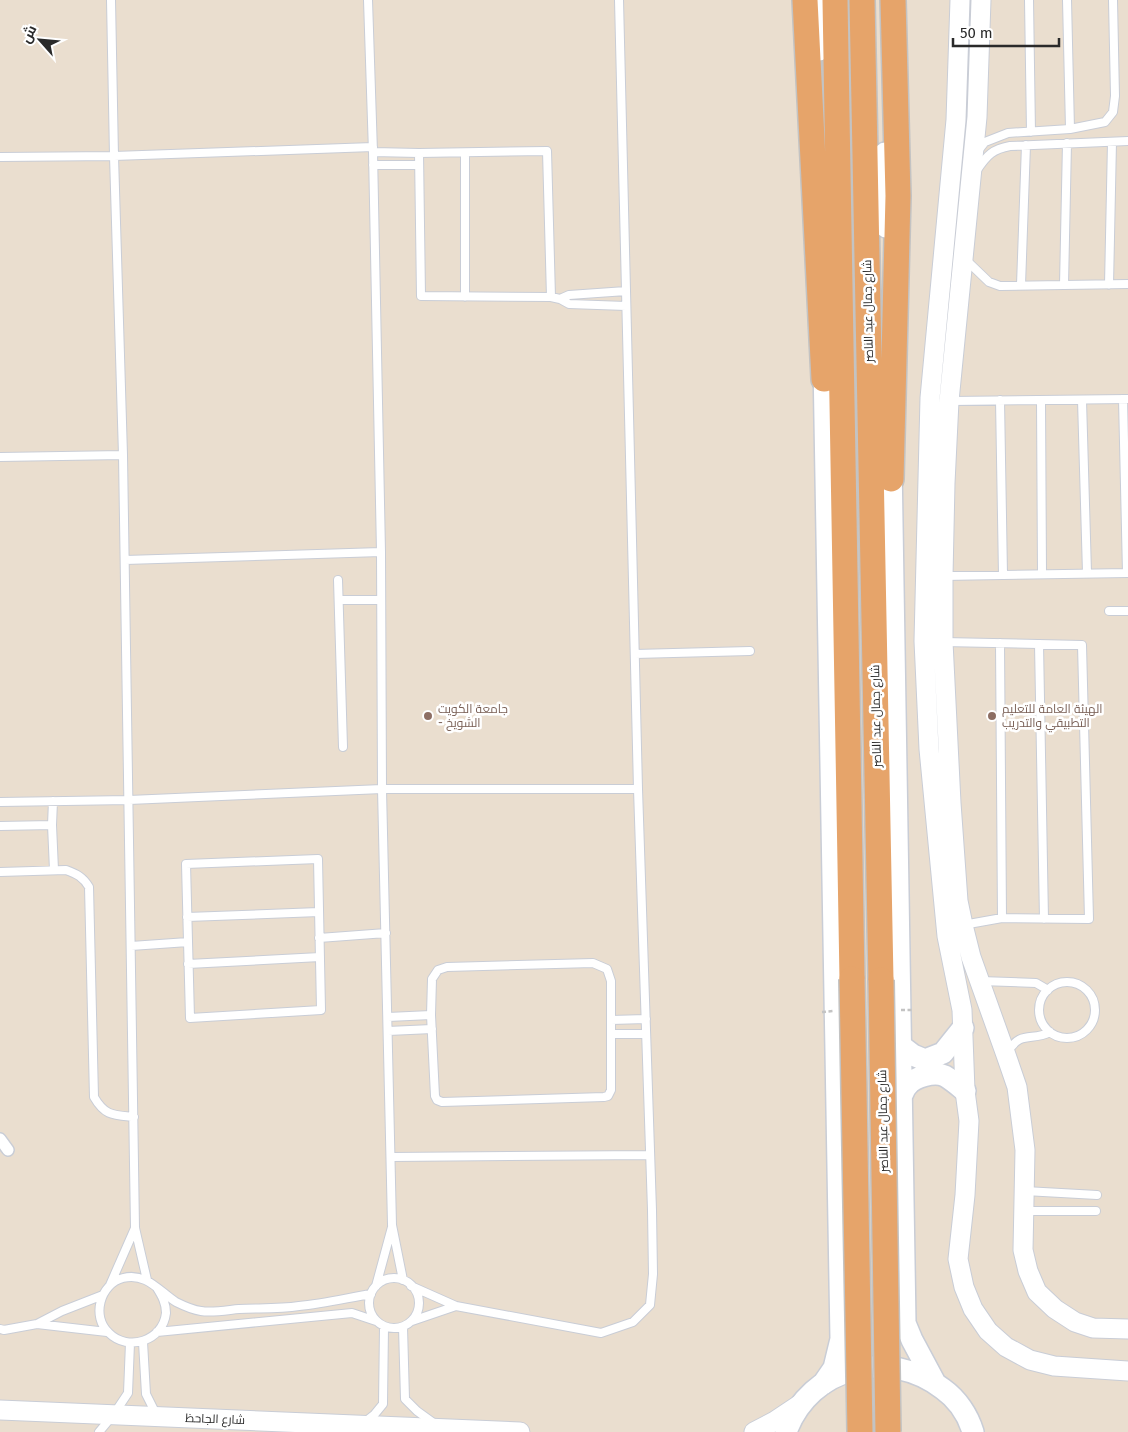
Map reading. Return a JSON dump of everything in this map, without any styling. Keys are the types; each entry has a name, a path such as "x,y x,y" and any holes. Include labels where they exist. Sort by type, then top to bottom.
{"highway":[{"path":"805,0 824,379"},
{"path":"835,0 860,1432"},
{"name":"شارع جمال عبد الناصر","path":"862,0 888,1432"},
{"path":"891,479 898,196 893,0"}],"main road":[{"path":"786,1432 803,1402 823,1384 834,1368 841,1339 818,0"},
{"path":"882,0 905,1323 935,1382"},
{"path":"900,1045 913,1055 925,1060 943,1053 963,1028"},
{"path":"901,1097 907,1086 912,1082 929,1075 945,1076 965,1091"},
{"path":"823,1384 863,1367 879,1366 908,1370 935,1382 955,1400 966,1415 974,1431"}],"street":[{"path":"960,0 956,120 942,375 949,401 943,576 943,642 951,812 958,901 971,957 1017,1088 1025,1150 1023,1250 1028,1271 1037,1292 1055,1310 1075,1322 1093,1328 1128,1329"},
{"path":"946,328 962,256 971,180 981,0"},
{"path":"942,375 930,398 924,641 928,749 947,936 962,1010 965,1091 969,1121 965,1195 958,1259 964,1287 973,1309 988,1331 1006,1347 1030,1360 1054,1366 1128,1371"},
{"path":"0,1139 8,1150"},
{"path":"754,1432 775,1421 803,1402"},
{"name":"شارع الجاحظ","path":"0,1410 520,1432"}],"lane":[{"path":"110,0 123,455 136,1228 147,1280"},
{"path":"368,0 381,552 382,789 392,1225 403,1280"},
{"path":"376,1321 371,1313 369,1304 370,1294 384,1280 394,1278 403,1280 411,1286 456,1306 601,1333 633,1322 650,1305 653,1274 638,789 619,0"},
{"path":"1029,0 1031,132"},
{"path":"1067,0 1070,129"},
{"path":"973,157 985,142 1008,133 1070,129 1105,122 1113,112 1115,96 1113,0"},
{"path":"971,180 990,153 1000,148 1026,145 1128,141"},
{"path":"1109,285 1112,142"},
{"path":"1064,285 1067,143"},
{"path":"1021,285 1026,145"},
{"path":"0,158 373,149 419,153 547,151 551,297"},
{"path":"419,153 421,296 551,297 560,299 568,304 626,306"},
{"path":"465,153 465,297"},
{"path":"373,165 419,165"},
{"path":"962,256 989,282 1000,286 1128,284"},
{"path":"560,299 569,295 626,291"},
{"path":"943,576 1128,573 1126,399 949,401"},
{"path":"1000,400 1003,575"},
{"path":"1041,400 1042,574"},
{"path":"1082,400 1087,573"},
{"path":"0,457 123,455"},
{"path":"125,560 381,552"},
{"path":"338,580 343,747"},
{"path":"339,600 381,600"},
{"path":"1109,611 1128,611"},
{"path":"943,642 1082,645 1089,919 1002,918 963,926"},
{"path":"1000,643 1002,918"},
{"path":"1039,644 1044,919"},
{"path":"635,654 750,651"},
{"path":"0,802 129,800 382,789 638,789"},
{"path":"53,801 54,870"},
{"path":"0,826 52,825"},
{"path":"318,859 319,912 321,1010 190,1018 186,864 318,859"},
{"path":"0,872 66,870 76,873 90,887 94,1097 99,1107 109,1114 134,1117"},
{"path":"187,917 319,912"},
{"path":"320,938 386,933"},
{"path":"131,946 188,942"},
{"path":"188,964 320,957"},
{"path":"593,963 607,969 611,981 611,1090 608,1096 604,1097 442,1102 437,1100 435,1096 431,1015 432,979 438,970 447,966 593,963"},
{"path":"980,981 1036,983 1048,990"},
{"path":"1070,982 1085,988 1094,1002 1094,1017 1091,1025 1080,1036 1072,1038 1064,1038 1050,1032 1044,1026 1039,1012 1043,996 1048,990 1062,983 1070,982"},
{"path":"388,1017 431,1015"},
{"path":"611,1020 646,1019"},
{"path":"388,1031 432,1029"},
{"path":"1006,1055 1018,1040 1028,1036 1044,1036 1050,1032"},
{"path":"611,1034 646,1034"},
{"path":"391,1157 650,1155"},
{"path":"1025,1190 1097,1195"},
{"path":"1023,1210 1096,1211"},
{"path":"376,1286 392,1225"},
{"path":"136,1228 110,1285 102,1295 99,1308 101,1321 107,1332 118,1340 130,1344 143,1342 154,1335 162,1325 166,1312 164,1299 158,1288"},
{"path":"110,1285 122,1278 135,1277 147,1280 177,1302 201,1311 300,1306 370,1294"},
{"path":"411,1286 417,1294 419,1303 417,1313 412,1321"},
{"path":"37,1324 62,1311 102,1295"},
{"path":"157,1332 352,1313 376,1321 384,1327 394,1328 456,1306"},
{"path":"0,1329 4,1330 37,1324 107,1332"},
{"path":"403,1326 405,1399 417,1411 440,1428"},
{"path":"360,1425 374,1415 383,1404 384,1327"},
{"path":"143,1342 146,1394 157,1416"},
{"path":"99,1432 128,1393 130,1344"}],"shaded area":[{"name":"جامعة الكويت - الشويخ","path":"0,0 1128,0 1128,1432 0,1432"}],"place":[{"name":"جامعة الكويت - الشويخ","path":"428,716"},
{"name":"الهيئة العامة للتعليم التطبيقي والتدريب","path":"992,716"}]}
